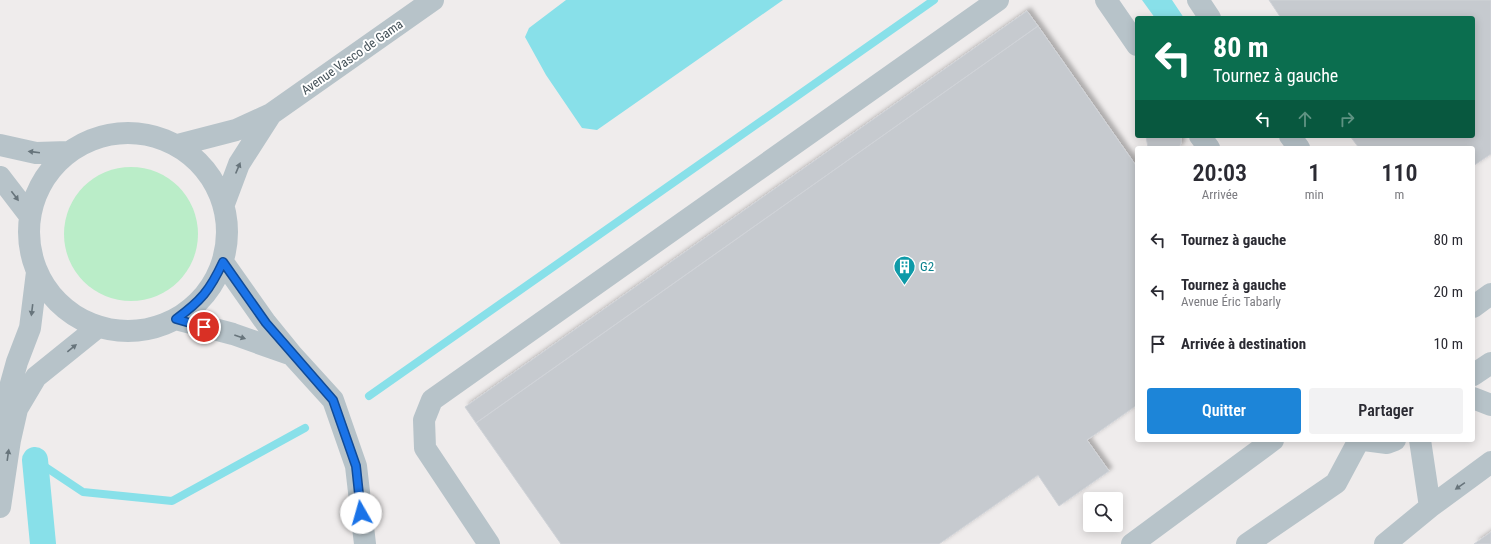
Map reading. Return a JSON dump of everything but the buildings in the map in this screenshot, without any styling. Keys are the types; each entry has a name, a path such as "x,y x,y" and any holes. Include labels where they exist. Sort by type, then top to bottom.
{"street":[{"name":"Avenue Vasco de Gama","path":"270,114 432,0"},
{"path":"489,544 425,448 424,420 432,400 998,0"},
{"path":"1106,0 1135,42"},
{"path":"1198,0 1209,16"},
{"path":"178,145 236,130 270,114"},
{"path":"224,204 239,164 270,114"},
{"path":"122,132 151,134 178,145 198,160 214,181 224,204 228,233 223,262 213,285 196,304 176,319 151,329 124,332 98,327 73,314 52,296 37,272 30,244 30,216 40,186 50,170 68,152 94,138 122,132"},
{"path":"0,145 36,153 68,152"},
{"path":"0,177 30,216"},
{"path":"223,262 266,323 292,355 333,400 356,466 365,544"},
{"path":"0,425 17,362 30,328 37,272"},
{"path":"1475,305 1491,294"},
{"path":"176,319 232,334 292,355"},
{"path":"0,507 10,440 18,409 36,377 98,327"},
{"path":"1475,374 1491,362"},
{"path":"1475,399 1491,405"},
{"path":"1132,544 1270,442"},
{"path":"1247,544 1336,483 1358,442"},
{"path":"1379,442 1390,442"},
{"path":"1420,442 1430,507"},
{"path":"1385,544 1430,507 1491,462"}],"green space":[{"path":"124,167 138,167 157,172 179,186 193,208 197,221 197,247 193,260 179,282 157,296 138,301 124,301 105,296 83,282 69,260 64,241 64,227 69,208 83,186 105,172"}],"water":[{"path":"566,0 783,0 597,130 582,128 546,75 525,37 529,28"},
{"path":"1142,0 1172,0 1183,16 1154,16"}],"waterway":[{"path":"369,396 934,0"},
{"path":"35,460 83,492 172,501 305,428"},
{"path":"35,460 43,544"}],"place":[{"name":"G2","path":"904,286"}],"route":[{"path":"204,327 176,319 196,304 213,285 223,262 266,323 292,355 333,400 356,466 361,513"}]}
